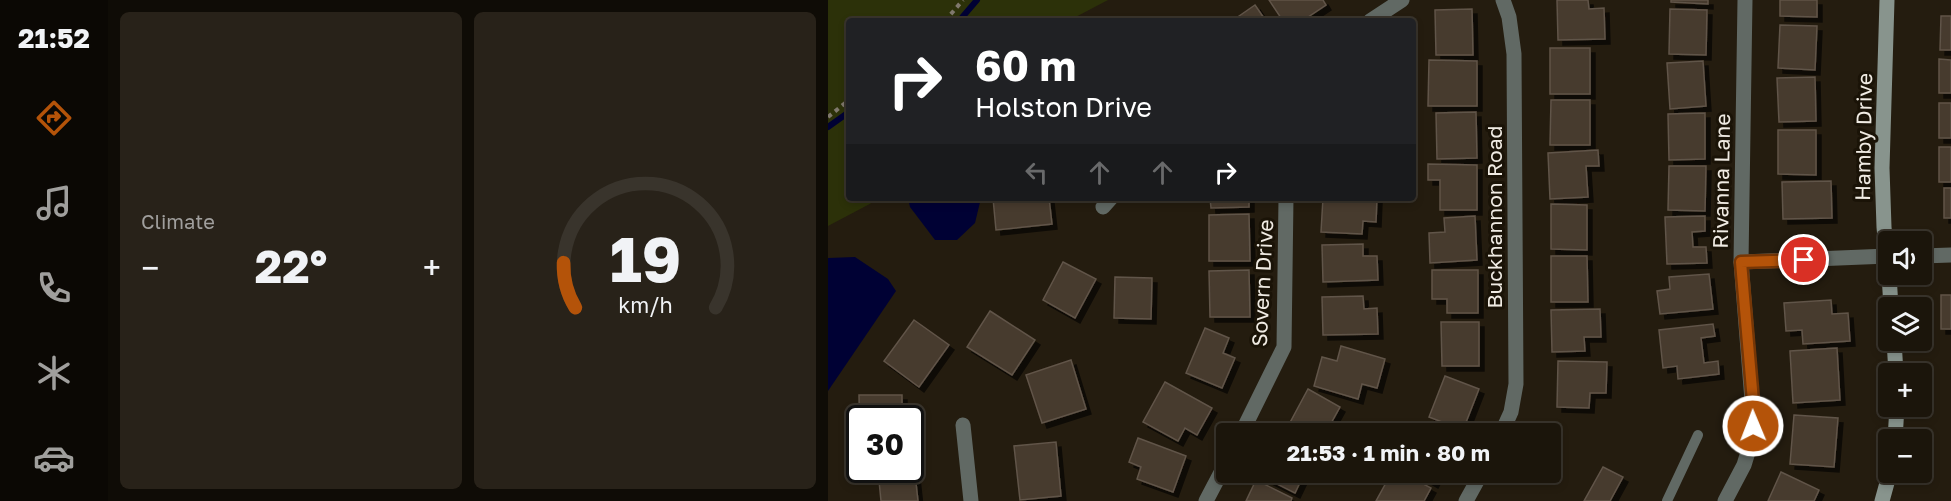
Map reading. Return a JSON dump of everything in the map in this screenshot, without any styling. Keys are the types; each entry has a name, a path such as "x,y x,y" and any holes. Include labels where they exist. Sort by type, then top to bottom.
{"street":[{"path":"1375,18 1402,0"},
{"name":"Buckhannon Road","path":"1503,0 1509,17 1514,54 1515,384 1511,412 1506,423"},
{"name":"Rivanna Lane","path":"1725,501 1744,465 1752,439 1754,413 1741,262 1745,0"},
{"name":"Hamby Drive","path":"1885,231 1882,168 1887,0"},
{"name":"Sovern Drive","path":"1246,423 1284,347 1286,201"},
{"path":"1932,256 1951,255"},
{"path":"1741,262 1878,256"},
{"path":"963,425 971,501"},
{"path":"1206,501 1216,482"},
{"path":"1466,501 1476,483"},
{"path":"1882,501 1887,483"}],"lane":[{"path":"1667,501 1698,435"}],"path":[{"path":"948,18 963,0"},
{"path":"828,117 846,102"}],"green space":[{"path":"828,0 1108,0 1074,18 846,18 846,201 875,201 828,226"}],"shaded area":[{"path":"909,201 980,201 975,223 957,240 935,240 910,207"},
{"path":"855,257 888,279 896,291 828,391 828,258"}],"building":[{"path":"1269,0 1323,0 1326,5 1306,18 1281,18"},
{"path":"1557,0 1588,0 1589,9 1604,8 1605,39 1558,40"},
{"path":"1671,0 1708,0 1708,4 1671,2"},
{"path":"1780,0 1817,0 1817,17 1780,16"},
{"path":"1255,5 1264,18 1236,18"},
{"path":"1472,9 1473,55 1436,55 1435,10"},
{"path":"1670,9 1707,10 1706,55 1669,54"},
{"path":"1941,16 1951,16 1951,50 1940,50"},
{"path":"1780,25 1817,26 1815,70 1778,68"},
{"path":"1550,48 1590,48 1590,94 1550,94"},
{"path":"1939,59 1951,60 1951,93 1939,93"},
{"path":"1429,60 1477,61 1477,106 1428,106"},
{"path":"1703,61 1706,106 1670,109 1667,63"},
{"path":"1815,77 1816,121 1779,122 1777,78"},
{"path":"1551,100 1590,100 1590,145 1550,145"},
{"path":"1939,103 1951,103 1951,138 1939,138"},
{"path":"1476,112 1477,158 1437,159 1436,113"},
{"path":"1705,113 1705,159 1669,160 1668,114"},
{"path":"1778,130 1816,130 1816,175 1778,174"},
{"path":"1939,147 1951,147 1951,182 1939,182"},
{"path":"1598,150 1599,166 1586,166 1588,197 1550,199 1548,153"},
{"path":"1428,164 1477,165 1477,210 1440,210 1440,180 1428,180"},
{"path":"1669,166 1706,166 1705,211 1668,210"},
{"path":"1831,181 1832,218 1783,219 1782,182"},
{"path":"1944,188 1951,188 1951,218 1944,218"},
{"path":"993,201 1049,201 1052,224 996,230"},
{"path":"1210,201 1249,201 1249,207 1211,208"},
{"path":"1323,201 1377,201 1376,222 1363,221 1362,234 1321,232"},
{"path":"1551,204 1587,205 1587,250 1551,249"},
{"path":"1249,214 1250,261 1209,261 1209,215"},
{"path":"1475,216 1477,260 1430,263 1429,233 1445,232 1444,218"},
{"path":"1705,216 1705,231 1692,232 1693,247 1706,247 1707,263 1667,264 1665,217"},
{"path":"1363,244 1363,256 1377,256 1378,280 1323,282 1322,245"},
{"path":"1551,256 1587,256 1588,302 1551,302"},
{"path":"1063,262 1096,279 1075,318 1043,300"},
{"path":"1249,270 1250,317 1210,317 1209,271"},
{"path":"1432,270 1478,270 1478,313 1447,313 1447,299 1432,299"},
{"path":"1709,274 1713,309 1660,314 1657,291 1670,289 1669,277"},
{"path":"1115,277 1152,278 1151,319 1114,318"},
{"path":"1941,295 1951,295 1951,329 1941,329"},
{"path":"1363,296 1364,309 1377,308 1378,334 1323,335 1322,297"},
{"path":"1831,300 1832,314 1848,313 1850,341 1803,344 1802,330 1786,331 1784,303"},
{"path":"1600,309 1601,337 1584,337 1585,351 1552,352 1551,310"},
{"path":"990,311 1035,340 1012,375 967,347"},
{"path":"914,320 949,345 919,387 884,361"},
{"path":"1441,322 1479,322 1479,366 1442,366"},
{"path":"1713,324 1715,336 1701,338 1704,363 1718,361 1719,374 1678,379 1677,366 1663,368 1659,330"},
{"path":"1205,328 1229,338 1223,353 1235,358 1222,388 1186,373"},
{"path":"1341,346 1385,359 1377,388 1362,384 1358,399 1314,386 1322,357 1337,361"},
{"path":"1837,348 1840,400 1793,403 1790,351"},
{"path":"1071,360 1086,409 1042,423 1026,375"},
{"path":"1558,361 1607,362 1606,393 1590,393 1589,408 1557,407"},
{"path":"1445,376 1479,389 1466,423 1445,423 1429,417"},
{"path":"1165,382 1212,408 1197,435 1185,428 1178,441 1143,422"},
{"path":"1308,389 1340,407 1331,423 1290,423"},
{"path":"859,395 902,395 902,405 859,405"},
{"path":"1794,415 1838,418 1834,467 1790,464"},
{"path":"1138,438 1186,456 1173,492 1137,479 1141,467 1129,462"},
{"path":"1056,442 1061,496 1020,500 1014,446"},
{"path":"1603,467 1623,477 1610,501 1584,501"},
{"path":"1781,472 1819,490 1814,501 1768,501"},
{"path":"879,483 916,483 918,501 881,501"},
{"path":"1255,483 1262,483 1292,498 1291,501 1246,501"},
{"path":"1275,483 1300,483 1295,493"},
{"path":"1386,483 1422,483 1431,488 1424,501 1376,501"}],"waterway":[{"path":"962,18 977,0"},
{"path":"828,127 846,114"}],"route":[{"path":"1753,426 1754,413 1741,262 1804,260"}]}
